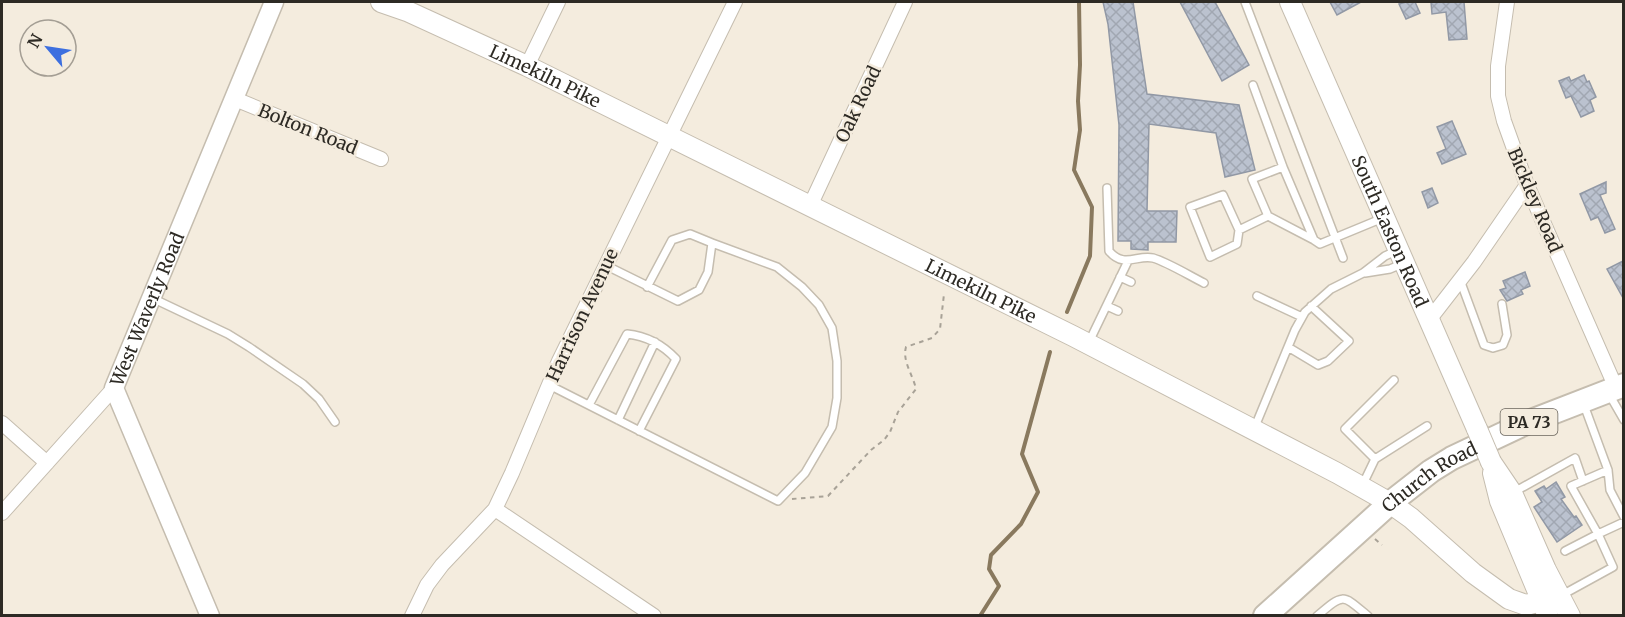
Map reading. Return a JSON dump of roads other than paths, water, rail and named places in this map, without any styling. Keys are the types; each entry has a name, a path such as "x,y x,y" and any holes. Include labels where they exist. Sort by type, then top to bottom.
{"main road":[{"name":"Limekiln Pike","path":"381,2 407,10 527,66 1088,344 1390,503 1509,599 1526,605 1550,604"},
{"name":"South Easton Road","path":"1290,2 1491,462 1500,501 1550,604 1570,615"},
{"name":"Church Road","path":"1265,615 1390,503 1431,471 1452,458 1526,423 1616,388"},
{"name":"South Easton Road","path":"1491,462 1512,493 1550,604"}],"street":[{"name":"West Waverly Road","path":"210,615 114,388 274,2"},
{"path":"527,66 558,2"},
{"name":"Harrison Avenue","path":"412,615 427,585 438,570 495,509 605,265 735,2"},
{"name":"Oak Road","path":"810,206 905,2"},
{"name":"Bickley Road","path":"1507,2 1498,66 1498,96 1504,122 1527,185 1616,388"},
{"name":"Bolton Road","path":"235,99 381,159"},
{"path":"1429,320 1506,218 1527,185"},
{"path":"2,513 114,388"},
{"path":"2,423 47,463"},
{"path":"495,509 654,615"}],"lane":[{"path":"1245,2 1343,258"},
{"path":"1253,85 1283,167 1314,240"},
{"path":"1283,167 1252,179 1268,216 1320,244 1384,217"},
{"path":"1107,188 1109,251 1111,254 1128,261 1151,257 1204,283"},
{"path":"1223,195 1239,230 1237,244 1210,257 1190,207 1223,195"},
{"path":"1239,230 1268,216"},
{"path":"549,385 778,501 805,473 832,427 837,398 837,361 832,328 819,305 802,287 777,267 690,234 672,240 647,287"},
{"path":"605,265 678,301 699,290 708,272 711,243"},
{"path":"1254,430 1288,347 1302,317 1311,306 1331,289 1363,273 1385,256 1401,256"},
{"path":"1363,273 1390,268 1401,256"},
{"path":"1088,344 1128,261"},
{"path":"1120,277 1131,282"},
{"path":"1460,280 1484,345 1493,348 1503,345 1507,335 1502,304"},
{"path":"1257,296 1302,317"},
{"path":"152,298 228,333 249,347 303,384 319,399 335,422"},
{"path":"1107,306 1118,311"},
{"path":"1288,347 1318,365 1328,362 1349,341 1311,306"},
{"path":"589,405 627,334 642,335 667,349 676,359 639,431"},
{"path":"618,420 655,342"},
{"path":"1375,459 1345,429 1394,380"},
{"path":"1616,388 1623,419"},
{"path":"1565,551 1623,520 1610,490 1608,470 1582,401"},
{"path":"1361,487 1375,459 1427,426"},
{"path":"1512,493 1575,458 1583,481"},
{"path":"1550,604 1613,567 1598,534 1571,486 1608,470"},
{"path":"1317,615 1340,599 1348,598 1368,615"}],"waterway":[{"path":"1067,312 1090,256 1092,207 1074,170 1080,130 1079,2"},
{"path":"980,616 999,586 989,569 991,555 1021,524 1038,492 1022,454 1050,352"}]}
